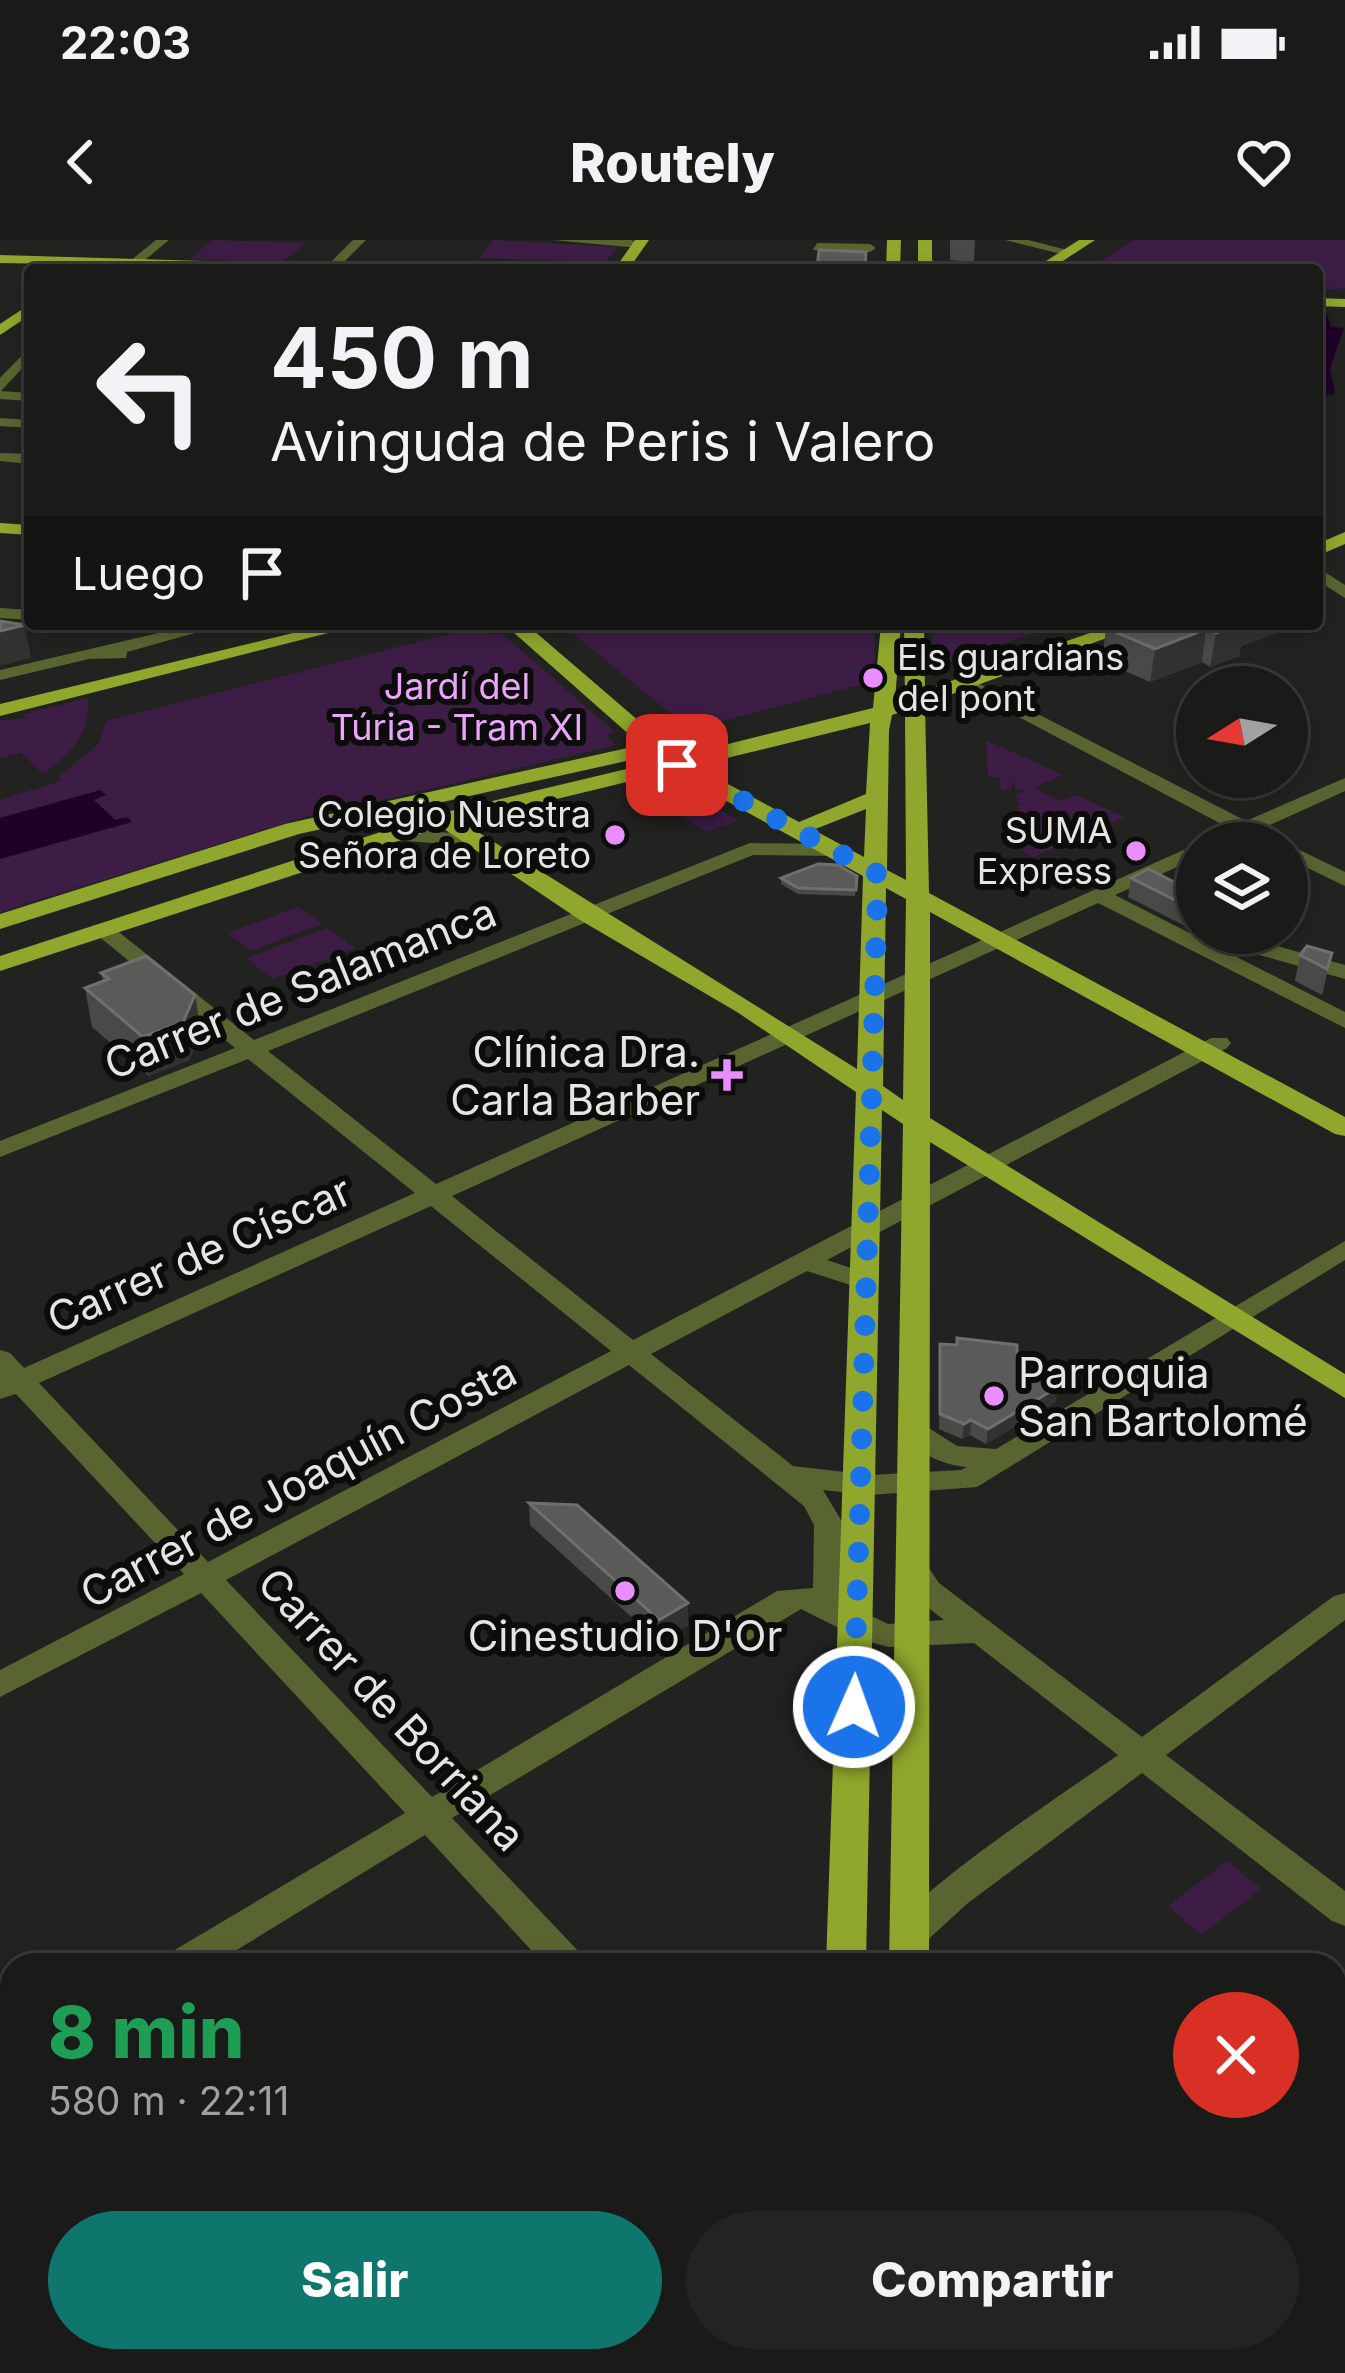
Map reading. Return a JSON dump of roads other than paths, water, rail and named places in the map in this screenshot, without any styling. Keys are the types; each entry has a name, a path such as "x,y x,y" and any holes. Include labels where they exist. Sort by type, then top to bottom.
{"main road":[{"path":"1049,264 1088,240"},
{"path":"1073,264 1111,240"},
{"path":"87,264 107,248"},
{"path":"0,710 260,638 274,630"},
{"path":"0,692 122,654 314,630"},
{"path":"522,630 657,748"},
{"path":"550,630 660,722 687,755"},
{"path":"892,630 904,691 919,922 914,979 910,1949"},
{"path":"846,1953 851,1617 861,1484 880,796 913,630"},
{"path":"0,922 293,830 435,809 687,755 904,691 1073,630"},
{"path":"904,691 970,684 1118,630"},
{"path":"0,964 385,835 435,809 657,748 687,755 1001,939 1345,1111"},
{"path":"810,830 880,796"},
{"path":"435,809 472,840 588,915 787,1035 913,1119 1345,1388"},
{"path":"810,830 834,850 878,866"},
{"path":"108,888 140,915"},
{"path":"876,917 899,912 919,922"},
{"path":"26,914 62,943"},
{"path":"1214,1048 1345,1128"}],"street":[{"path":"133,264 163,240"},
{"path":"335,264 360,240"},
{"path":"559,240 640,242"},
{"path":"1012,240 1069,252"},
{"path":"817,244 870,248"},
{"path":"0,391 24,357"},
{"path":"11,372 24,373"},
{"path":"22,647 66,655 122,654 193,630"},
{"path":"0,675 66,655"},
{"path":"970,684 1234,822"},
{"path":"1259,822 1345,784"},
{"path":"385,835 472,840"},
{"name":"Carrer de Salamanca","path":"0,1150 754,848 834,850"},
{"name":"Carrer de Císcar","path":"7,1377 434,1194 1176,860"},
{"path":"1308,861 1345,880"},
{"path":"1099,895 1176,935"},
{"path":"103,930 823,1508 830,1525 828,1592 851,1617"},
{"path":"1212,954 1344,1015"},
{"path":"1281,954 1345,972"},
{"name":"Carrer de Joaquín Costa","path":"0,1685 1214,1048"},
{"path":"783,1472 813,1482 967,1480 1345,1249"},
{"path":"808,1263 866,1282"},
{"name":"Carrer de Borriana","path":"7,1377 207,1578 557,1953"},
{"path":"914,1432 951,1456 1006,1459"},
{"path":"911,1568 920,1586 1345,1911"},
{"path":"201,1953 429,1811 788,1599 806,1597 875,1632 912,1636 965,1630 988,1635"},
{"path":"910,1949 1142,1753 1345,1604"}],"place":[{"name":"Els guardians del pont","path":"873,678"},
{"name":"Colegio Nuestra Señora de Loreto","path":"615,835"},
{"name":"SUMA Express","path":"1136,851"},
{"name":"Clínica Dra. Carla Barber","path":"727,1075"},
{"name":"Parroquia San Bartolomé","path":"994,1396"},
{"name":"Cinestudio D'Or","path":"625,1591"}],"park label":[{"name":"Jardí del Túria - Tram XI","path":"457,706"}]}
